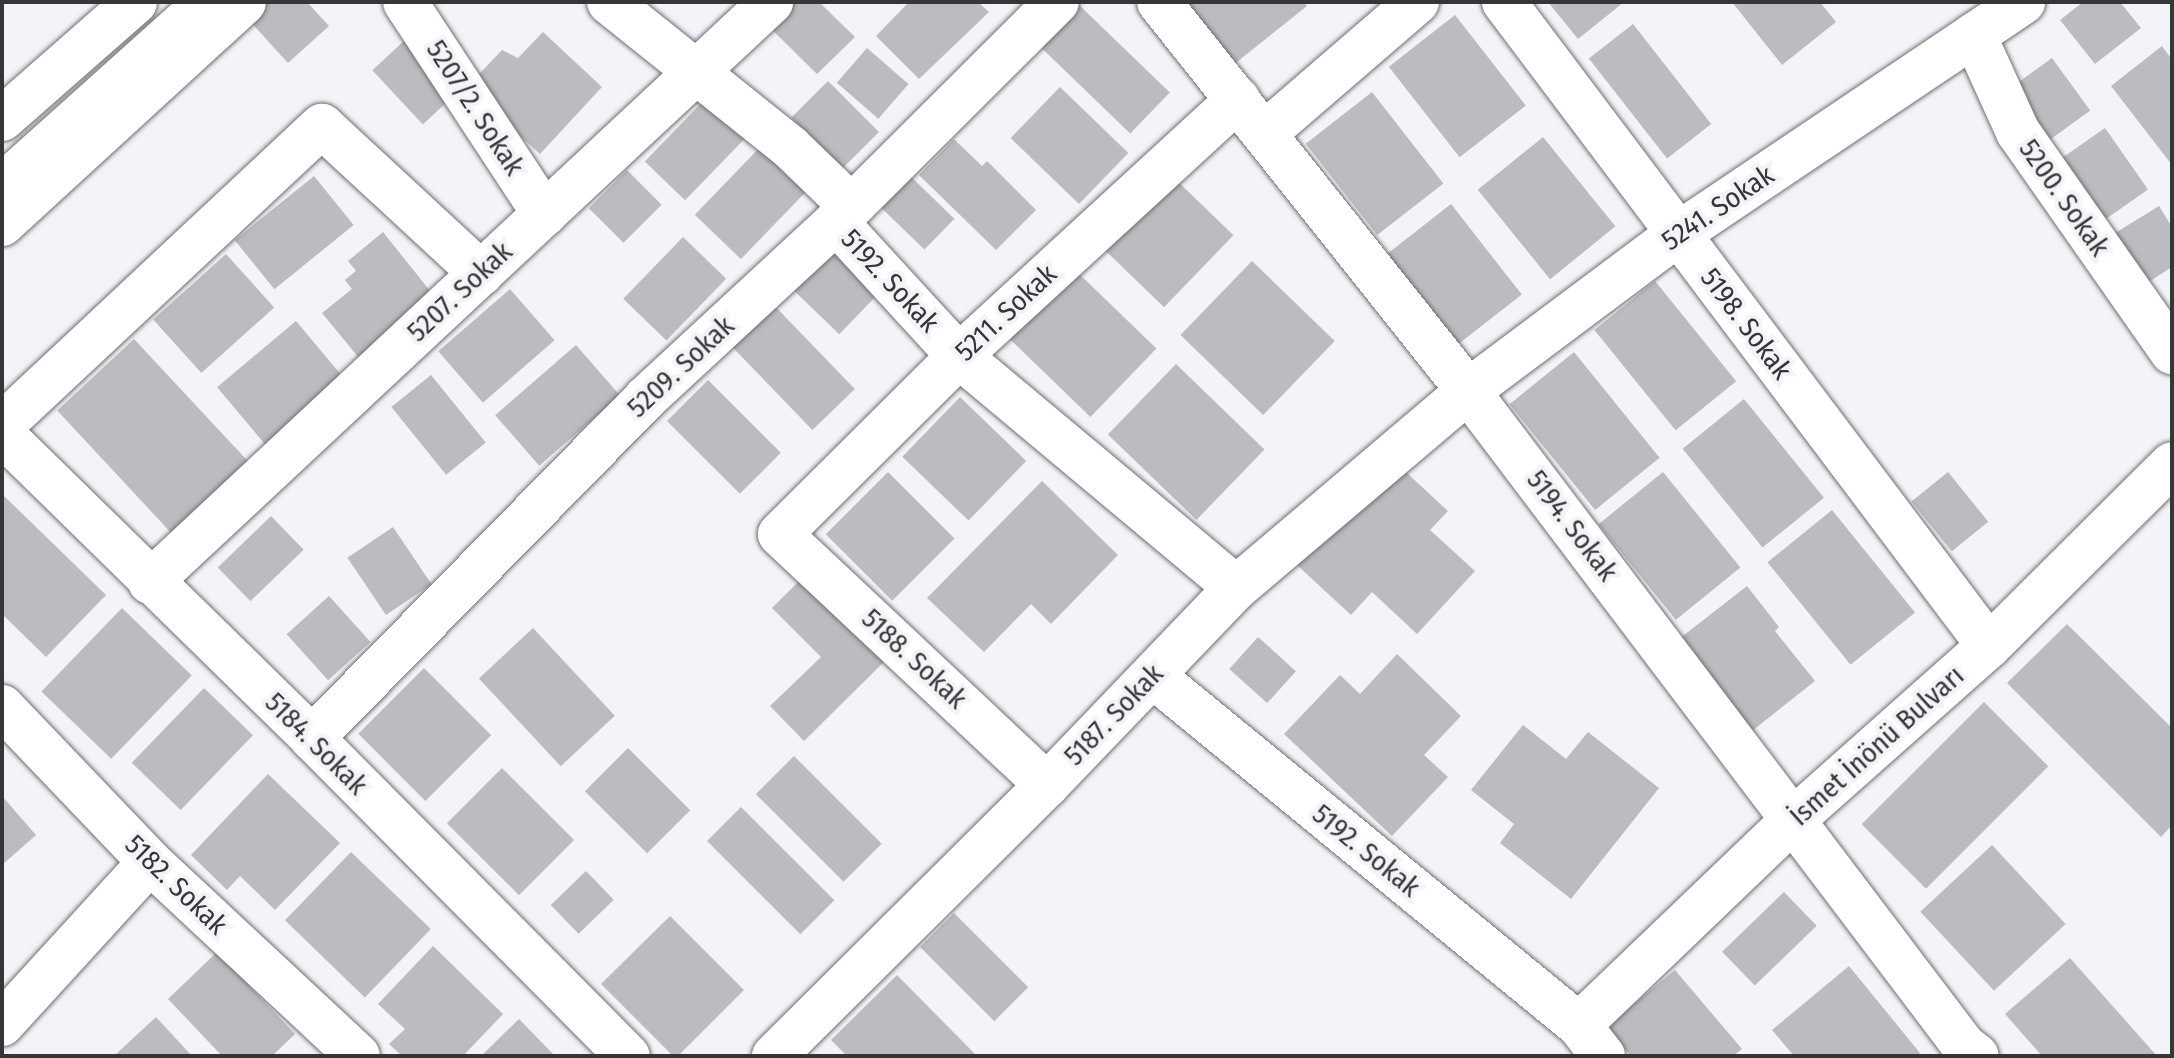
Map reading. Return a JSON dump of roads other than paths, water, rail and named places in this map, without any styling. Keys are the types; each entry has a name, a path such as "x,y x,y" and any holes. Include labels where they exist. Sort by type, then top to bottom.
{"main road":[{"path":"2,119 135,2"},
{"path":"2,186 207,2"},
{"path":"2,224 244,2"},
{"name":"5207/2. Sokak","path":"405,2 544,214"},
{"name":"5192. Sokak","path":"609,2 790,147 959,356 1236,588"},
{"name":"5207. Sokak","path":"150,582 771,2"},
{"name":"5209. Sokak","path":"312,738 645,399 844,214 1057,2"},
{"name":"5194. Sokak","path":"1159,2 1468,391 1795,818 1965,1053"},
{"path":"1265,133 1417,2"},
{"name":"5198. Sokak","path":"1504,2 1989,646"},
{"name":"5241. Sokak","path":"1468,391 1678,234 2023,2"},
{"name":"5200. Sokak","path":"1974,35 2018,132 2172,352"},
{"name":"5211. Sokak","path":"780,534 959,356 1238,99"},
{"path":"2,425 322,126 481,273"},
{"name":"5187. Sokak","path":"774,1056 1047,785 1236,588 1468,391"},
{"name":"5184. Sokak","path":"2,434 312,738 628,1056"},
{"name":"İsmet İnönü Bulvarı","path":"1591,1041 1795,818 1989,646 2172,464"},
{"name":"5188. Sokak","path":"780,534 1047,785"},
{"name":"5192. Sokak","path":"1153,676 1591,1041"},
{"name":"5182. Sokak","path":"2,707 150,862 358,1056"},
{"path":"2,1024 150,862"}]}
